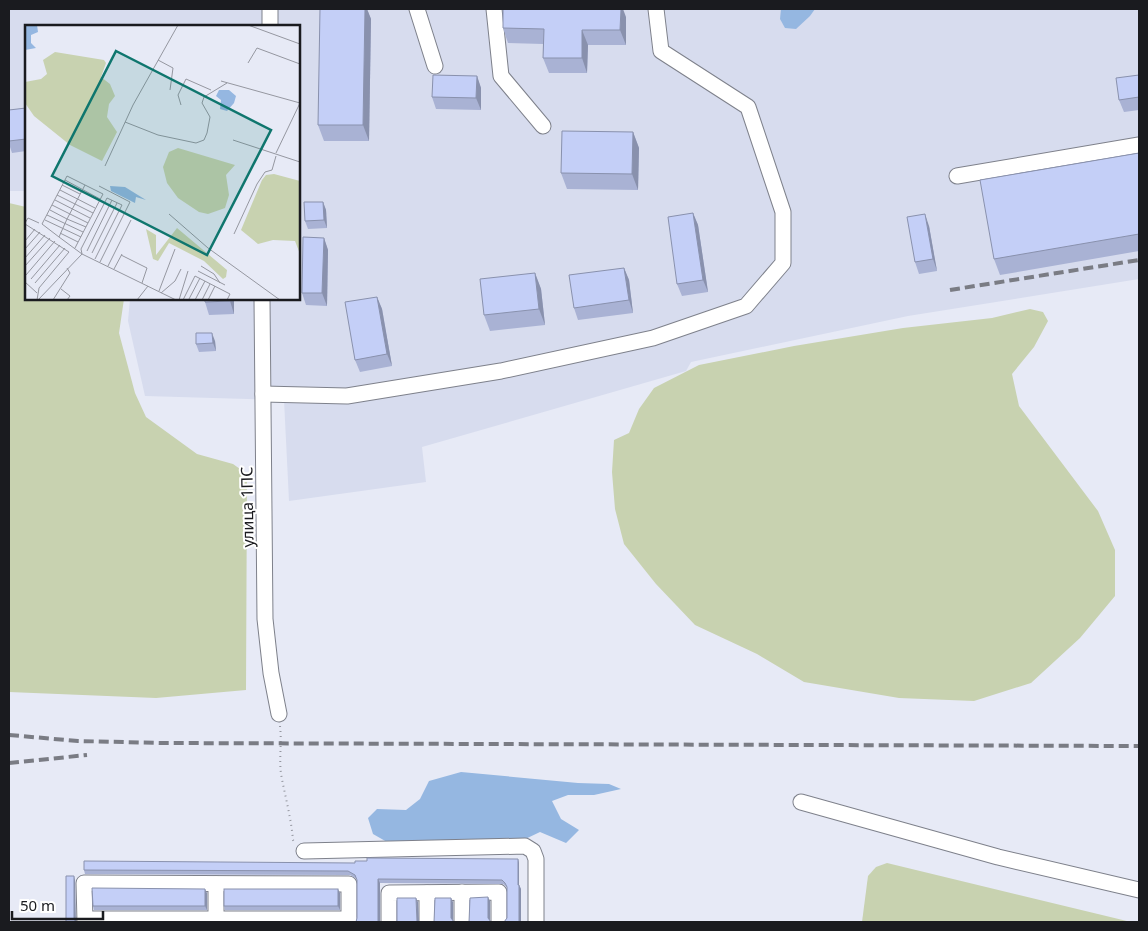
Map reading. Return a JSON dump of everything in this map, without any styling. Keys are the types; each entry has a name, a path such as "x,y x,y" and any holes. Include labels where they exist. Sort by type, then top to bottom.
{"street":[{"path":"270,9 270,25"},
{"path":"417,9 435,66"},
{"path":"494,9 501,76 543,126"},
{"path":"263,394 346,396 500,372 653,338 746,306 783,263 783,212 748,106 661,51 656,9"},
{"path":"958,176 1139,145"},
{"name":"улица 1ПС","path":"262,300 265,619 271,673 279,714"},
{"path":"801,802 998,857 1139,890"},
{"path":"304,851 525,846 533,851 536,859 536,922"},
{"path":"84,883 216,884 349,884 349,921 85,920 84,883"},
{"path":"216,884 216,921"},
{"path":"462,892 462,922"},
{"path":"389,922 389,893 499,892 499,922"},
{"path":"427,893 427,922"}],"path":[{"path":"279,714 282,744 281,774 290,814 293,840 304,851"}],"shaded area":[{"path":"9,9 1139,9 1139,279 908,316 691,362 686,371 422,447 426,482 289,501 284,400 145,396 128,321 130,300 300,300 300,25 25,25 25,191 9,191"}],"green space":[{"path":"9,203 25,207 25,300 124,300 119,333 135,393 146,417 197,454 233,464 247,474 246,690 156,698 9,692"},
{"path":"1030,309 1043,312 1048,321 1034,347 1012,374 1019,406 1098,511 1115,550 1115,596 1080,638 1031,683 974,701 899,698 804,682 757,654 695,625 656,584 624,544 615,509 612,472 614,440 629,433 639,409 654,388 699,365 794,346 903,328 992,318"},
{"path":"887,863 1131,922 862,922 868,876 876,867"}],"water":[{"path":"781,9 815,9 796,29 785,28 780,19"},
{"path":"461,772 578,783 609,784 621,789 594,795 568,795 552,801 561,819 579,830 566,843 540,832 519,842 387,842 373,834 368,818 377,809 406,810 420,799 429,781"}],"building":[{"path":"320,9 365,9 363,125 318,125"},
{"path":"503,9 621,9 620,30 582,30 582,58 543,58 544,29 503,28"},
{"path":"433,75 477,76 476,98 432,97"},
{"path":"1139,75 1139,97 1119,100 1116,78"},
{"path":"25,108 25,139 9,141 9,110"},
{"path":"562,131 633,132 632,174 561,173"},
{"path":"1139,153 1139,234 994,259 980,180"},
{"path":"304,202 323,202 324,220 305,221"},
{"path":"693,213 703,280 677,284 668,217"},
{"path":"925,214 933,259 915,262 907,217"},
{"path":"303,237 324,238 322,293 302,293"},
{"path":"624,268 629,300 574,308 569,275"},
{"path":"535,273 539,309 484,315 480,279"},
{"path":"377,297 387,354 355,360 345,302"},
{"path":"205,300 230,300 230,301 205,302"},
{"path":"196,333 212,333 213,343 196,344"},
{"path":"367,858 518,859 519,922 504,922 507,918 507,887 502,880 378,879 378,922 356,922 357,880 355,875 348,871 84,870 84,861 355,863 355,861 367,861"},
{"path":"66,876 74,876 74,919 76,922 66,922"},
{"path":"92,888 205,889 205,906 93,906"},
{"path":"224,889 338,889 338,906 224,906"},
{"path":"488,897 488,918 491,922 469,922 470,898"},
{"path":"397,898 416,898 417,922 397,922"},
{"path":"435,898 451,898 451,918 454,922 434,922"}],"railway":[{"path":"950,290 1139,260"},
{"path":"9,735 78,741 162,743 1139,746"},
{"path":"9,763 87,755"}]}
